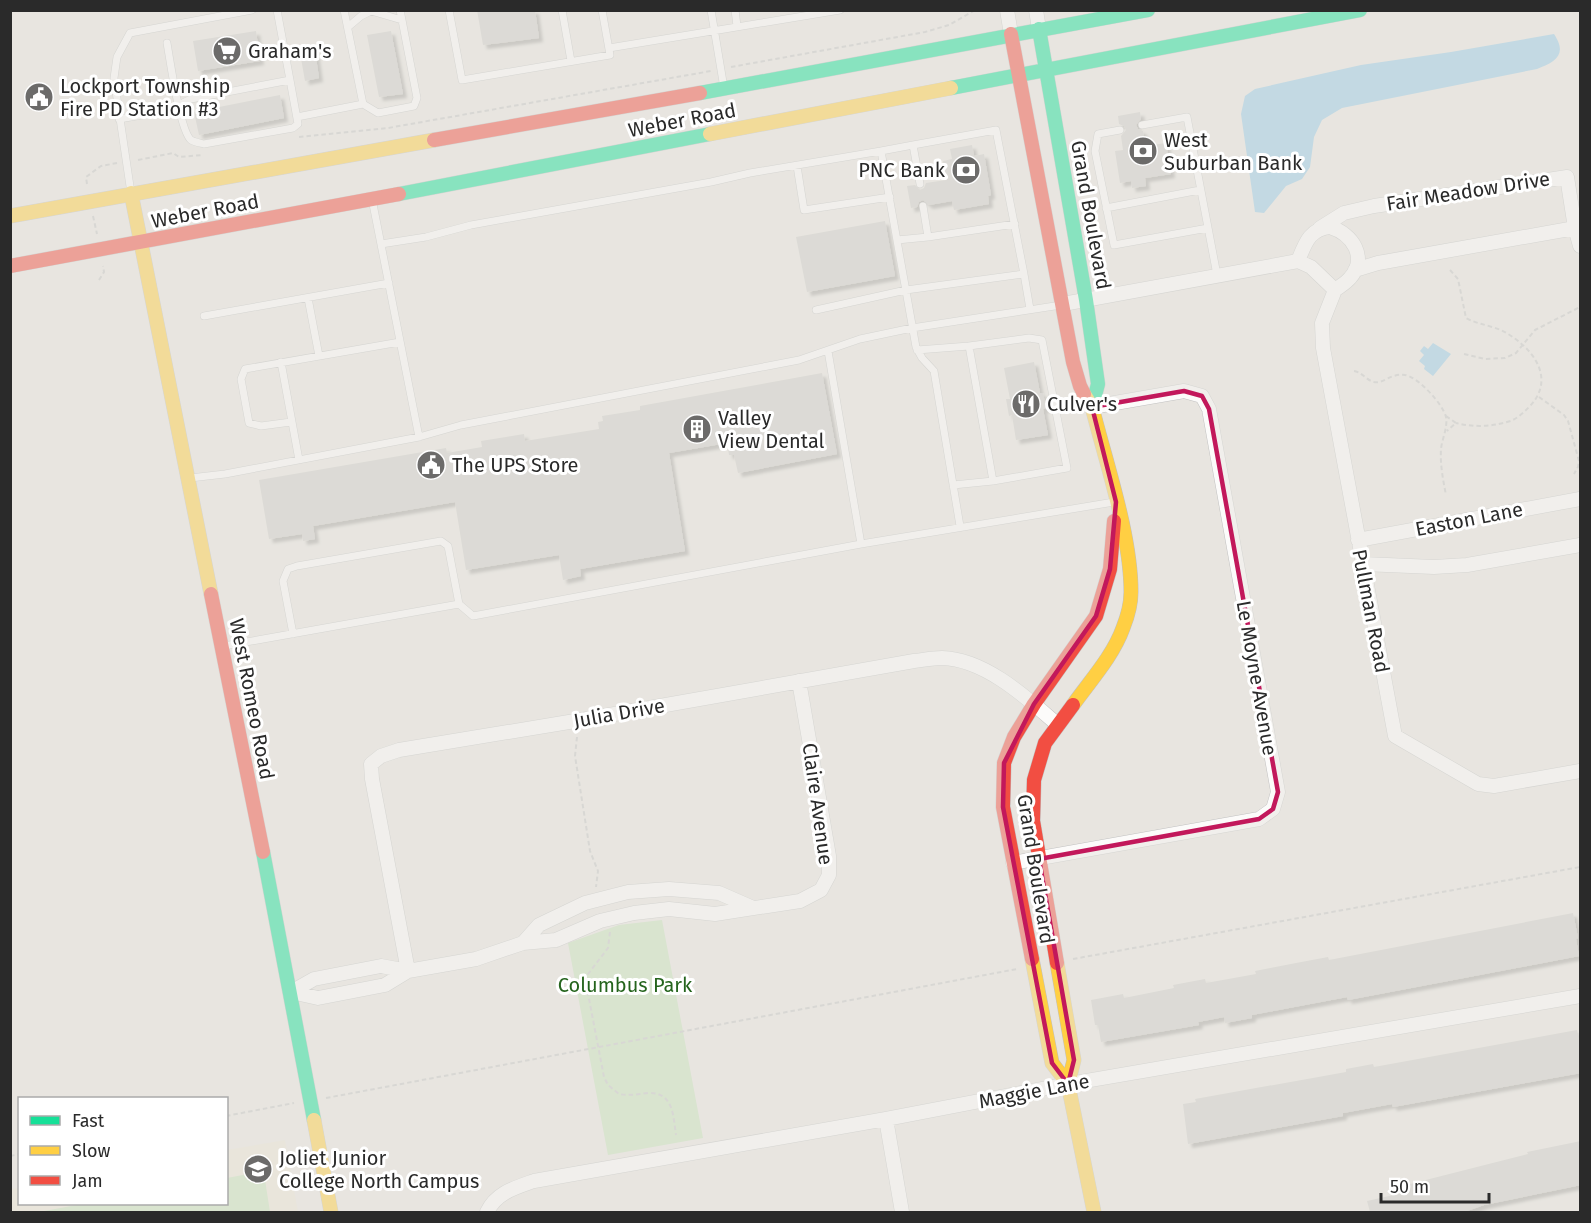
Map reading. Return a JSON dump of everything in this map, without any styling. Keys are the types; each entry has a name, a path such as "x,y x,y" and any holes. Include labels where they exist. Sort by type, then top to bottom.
{"main road":[{"name":"Weber Road","path":"10,216 1148,10"},
{"name":"Weber Road","path":"10,266 141,243 1360,10"},
{"name":"Grand Boulevard","path":"1039,29 1086,300 1098,384 1092,407"},
{"name":"Grand Boulevard","path":"1011,34 1073,362 1080,386 1092,407 1116,502 1129,560 1131,595 1123,629 1106,660 1045,743 1034,780 1033,821 1074,1060 1068,1084"},
{"name":"West Romeo Road","path":"131,193 291,992 331,1212"},
{"name":"Grand Boulevard","path":"1094,1212 1068,1084 1052,1063 1002,807 1004,763 1014,738 1034,704 1096,616 1110,569 1116,502"}],"street":[{"path":"1007,10 1011,34"},
{"path":"1036,10 1039,29"},
{"name":"Fair Meadow Drive","path":"1298,261 1306,241 1320,228 1344,213 1374,206 1567,177 1578,228"},
{"path":"1063,304 1298,261 1311,267 1335,290 1350,279 1358,261 1353,242 1339,230 1330,227 1320,228"},
{"path":"1355,270 1378,263 1578,228 1581,246"},
{"name":"Pullman Road","path":"1335,290 1322,323 1323,348 1395,736 1478,784 1494,786 1581,771"},
{"name":"Le Moyne Avenue","path":"1013,863 1259,819 1273,809 1278,792 1209,409 1202,396 1184,391 1092,407"},
{"name":"Easton Lane","path":"1358,540 1581,498"},
{"name":"Easton Lane","path":"1363,564 1434,567 1467,565 1581,545"},
{"name":"Julia Drive","path":"408,971 372,779 371,764 381,756 399,750 914,661 943,658 975,664 1034,704 1058,725"},
{"name":"Claire Avenue","path":"291,992 318,998 385,985 408,971 476,958 523,943 555,940 607,919 634,913 669,909 715,914 800,901 820,890 829,874 829,856 799,681"},
{"name":"Claire Avenue","path":"523,943 539,925 585,903 628,892 669,890 719,893 751,907"},
{"name":"Claire Avenue","path":"291,992 314,979 381,966 408,971"},
{"name":"Maggie Lane","path":"489,1207 508,1190 534,1181 886,1119 1068,1084 1581,996"},
{"path":"886,1119 902,1212"}],"lane":[{"path":"131,193 114,78 117,57 130,33 252,10"},
{"path":"167,43 174,86 186,133 192,141 204,144 293,128 298,124 277,10"},
{"path":"344,10 363,104"},
{"path":"297,117 363,104 378,113 414,106 417,98 405,26 400,10"},
{"path":"449,10 462,80 610,55 602,10"},
{"path":"562,10 571,61"},
{"path":"711,10 724,88"},
{"path":"735,10 737,26"},
{"path":"609,48 840,10"},
{"path":"348,27 371,11 402,20"},
{"path":"119,118 166,111 190,99 290,80"},
{"path":"1142,125 1186,117 1217,275"},
{"path":"381,244 750,173 996,130 1030,309"},
{"path":"1120,130 1098,134 1095,151 1114,245 1208,228"},
{"path":"913,145 920,184"},
{"path":"881,151 917,350 934,371 960,526"},
{"path":"796,166 804,210 890,197"},
{"path":"1106,208 1200,190"},
{"path":"372,199 419,437"},
{"path":"923,206 928,237"},
{"path":"897,240 1015,224"},
{"path":"816,310 906,290 1024,274"},
{"path":"204,316 389,282"},
{"path":"308,298 319,356"},
{"path":"188,478 225,474 419,437 461,424 799,360 860,339 912,328 1063,304"},
{"path":"917,350 1029,338 1042,340 1066,468 993,481 953,485"},
{"path":"291,422 261,426 249,423 241,379 245,369 400,342"},
{"path":"969,346 993,481"},
{"path":"828,351 861,544"},
{"path":"281,363 299,460"},
{"path":"293,634 283,581 288,569 441,541 448,546 459,604 473,616 960,526 1116,502"},
{"path":"222,647 459,604"}],"path":[{"path":"298,137 388,128 926,32 949,25 975,10"},
{"path":"126,162 173,153 179,158 209,154"},
{"path":"1354,371 1376,382 1384,381 1390,376 1406,375 1414,378 1430,392 1446,416 1456,423 1473,426 1508,422 1539,397 1542,389 1540,370 1536,362 1522,345 1499,329 1466,318 1458,279 1450,270"},
{"path":"1464,354 1494,360 1505,358 1516,353 1535,330 1581,307"},
{"path":"1539,397 1568,421 1579,461 1574,474"},
{"path":"1446,416 1441,451 1446,495"},
{"path":"1445,432 1456,423"},
{"path":"577,737 575,756 590,851 598,871 595,885 599,899"},
{"path":"1057,962 1581,867"},
{"path":"607,919 610,927 608,948 585,978 604,1077 613,1091 627,1095 660,1094 669,1101 676,1135"},
{"path":"332,1097 1033,966"},
{"path":"228,1116 311,1100"}],"highlighted area":[{"path":"1184,391 1202,396 1209,409 1278,792 1273,809 1259,819 1039,859 1074,1060 1068,1084 1052,1063 1003,807 1004,763 1034,704 1096,616 1110,569 1116,502 1092,407"}],"shaded area":[{"name":"Joliet Junior College North Campus","path":"285,1140 298,1212 11,1212 11,1189 18,1188 18,1205 228,1205 228,1150"}],"green space":[{"name":"Columbus Park","path":"662,920 703,1138 608,1155 568,943 619,925"},
{"path":"258,1172 265,1180 270,1212 39,1212 77,1205 228,1205 228,1178"}],"water":[{"path":"1554,34 1560,47 1558,57 1537,69 1342,108 1322,120 1314,137 1310,167 1302,179 1286,186 1264,213 1255,212 1241,114 1245,96 1255,89 1361,65"},
{"path":"1433,343 1451,354 1433,376 1424,369 1425,366 1419,361 1424,355 1420,351 1424,346 1428,349"}],"building":[{"path":"477,10 535,10 539,38 483,45"},
{"name":"Graham's","path":"256,31 260,61 198,71 193,41"},
{"path":"391,31 403,94 379,97 367,35"},
{"path":"314,44 319,78 305,81 299,47"},
{"path":"280,95 284,118 199,135 194,112"},
{"name":"West Suburban Bank","path":"1140,112 1141,119 1136,125 1143,131 1145,146 1166,143 1171,174 1145,178 1146,186 1132,188 1131,181 1120,183 1115,151 1123,150 1121,136 1126,130 1119,124 1118,116"},
{"name":"PNC Bank","path":"972,145 974,156 984,154 991,195 988,196 989,204 954,210 952,201 929,205 923,200 917,207 911,208 907,186 915,185 920,190 926,183 946,180 943,161 952,159 950,149"},
{"path":"885,221 895,276 807,292 796,237"},
{"name":"Culver's","path":"1034,362 1040,393 1043,393 1046,408 1043,409 1048,435 1016,440 1012,415 1009,416 1006,399 1010,399 1004,368"},
{"path":"822,373 837,454 738,473 734,455 729,455 727,443 669,453 685,551 580,569 581,576 563,580 559,555 466,570 455,502 313,526 315,539 303,541 302,534 269,539 259,480 446,448 447,453 482,447 481,441 524,434 525,441 599,429 598,422 603,421 602,416 640,410 640,406"},
{"path":"1573,913 1579,956 1348,1000 1347,997 1252,1015 1252,1018 1225,1023 1224,1017 1198,1022 1199,1025 1101,1042 1098,1025 1095,1025 1091,1000 1123,994 1124,998 1174,988 1173,985 1205,979 1206,983 1256,974 1255,971 1296,963 1328,957 1329,960"},
{"path":"1577,1030 1581,1047 1581,1073 1393,1107 1392,1104 1343,1113 1343,1116 1188,1144 1183,1104 1196,1102 1195,1099 1346,1072 1346,1069 1373,1064 1374,1067"},
{"path":"1581,1141 1581,1185 1484,1205 1464,1212 1370,1212 1367,1201 1407,1192 1406,1185 1528,1154 1527,1152"}],"traffic: fast":[{"path":"700,93 1148,10"},
{"path":"951,88 1360,10"},
{"path":"1039,29 1086,300 1098,384 1092,407"},
{"path":"399,194 710,134"},
{"path":"263,852 314,1120"}],"traffic: slow":[{"path":"710,134 951,88"},
{"path":"10,216 434,140"},
{"path":"131,193 211,594"},
{"path":"1073,705 1119,638 1127,615 1131,592 1127,547 1117,499 1092,407 1084,394"},
{"path":"1032,959 1052,1063 1068,1084 1094,1212"},
{"path":"1057,963 1074,1060 1068,1084"},
{"path":"314,1120 331,1212"}],"traffic: jam":[{"path":"1011,34 1073,362 1084,394"},
{"path":"434,140 700,93"},
{"path":"10,266 399,194"},
{"path":"1032,959 1003,807 1004,763 1014,737 1034,704 1096,616 1110,569 1114,521"},
{"path":"211,594 263,852"},
{"path":"1057,963 1033,821 1034,780 1045,743 1073,705"}],"place":[{"name":"Graham's","path":"227,51"},
{"name":"Lockport Township Fire PD Station #3","path":"39,97"},
{"name":"West Suburban Bank","path":"1143,151"},
{"name":"PNC Bank","path":"966,170"},
{"name":"Culver's","path":"1026,404"},
{"name":"Valley View Dental","path":"697,429"},
{"name":"The UPS Store","path":"431,465"},
{"name":"Joliet Junior College North Campus","path":"258,1169"}]}
